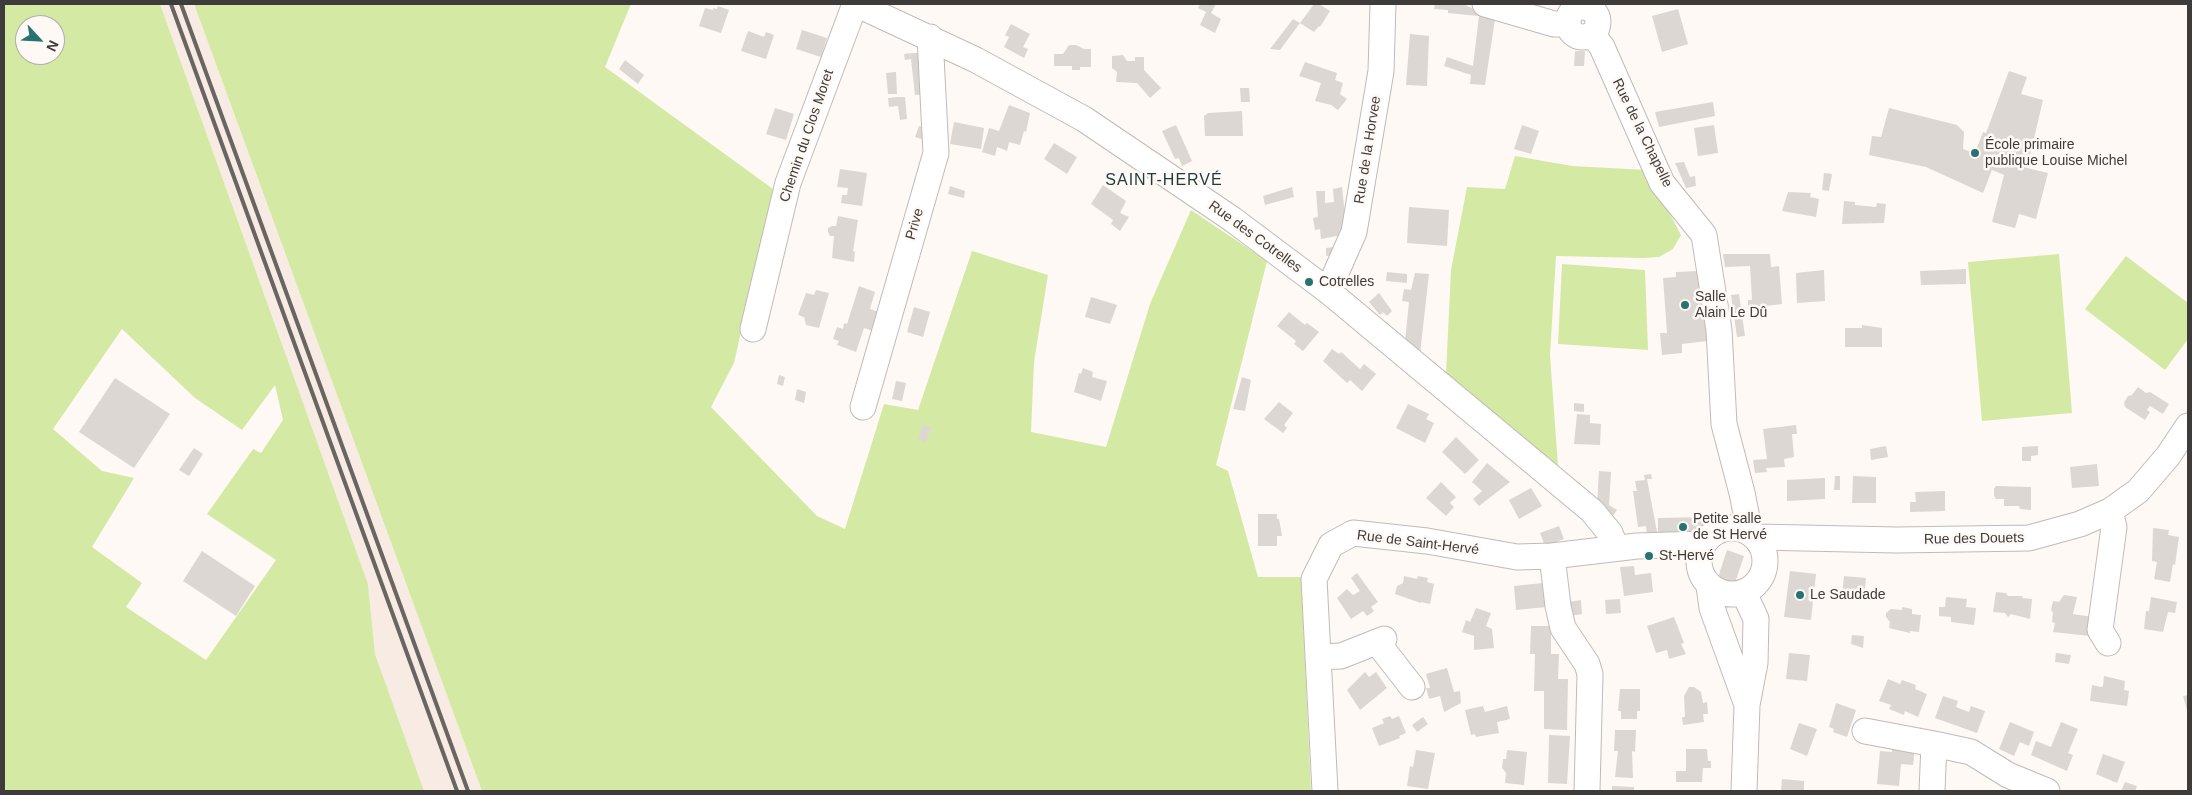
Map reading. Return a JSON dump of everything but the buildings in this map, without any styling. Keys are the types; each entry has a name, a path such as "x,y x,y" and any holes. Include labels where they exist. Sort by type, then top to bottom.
{"street":[{"name":"Rue des Cotrelles","path":"855,4 930,36 1084,119 1232,220 1328,291 1592,511 1610,534 1626,547"},
{"name":"Chemin du Clos Moret","path":"753,329 788,183 855,4"},
{"name":"Rue de la Horvee","path":"1328,291 1354,232 1381,71 1383,4"},
{"path":"1485,4 1554,24 1568,24"},
{"path":"1590,6 1598,20 1596,30 1592,34 1583,37 1578,36 1571,31 1568,18 1578,7 1590,6"},
{"name":"Rue de la Chapelle","path":"1592,34 1602,47 1662,183 1704,236 1719,330 1724,424 1755,539"},
{"name":"Prive","path":"862,407 936,153 930,36"},
{"name":"Rue des Douets","path":"1755,539 1897,540 2029,538 2080,524 2110,511 2138,491 2168,456 2188,426"},
{"path":"2108,643 2100,630 2114,527 2110,511"},
{"path":"1626,547 1674,555 1704,578 1726,594 1744,592 1754,587 1761,578 1765,568 1755,539 1718,531 1704,544 1699,561 1704,578 1712,608 1747,705"},
{"name":"Rue de Saint-Hervé","path":"1325,791 1314,579 1331,545 1353,533 1427,541 1517,557 1552,556 1626,547"},
{"path":"1626,547 1704,544"},
{"path":"1552,556 1558,606 1564,628 1587,664 1590,674 1587,791"},
{"path":"1744,592 1756,619 1754,663 1747,705 1744,791"},
{"path":"1318,657 1341,656 1381,641 1412,687"},
{"path":"1865,730 1971,752 2008,775 2047,791"},
{"path":"1932,791 1934,744"}],"shaded area":[{"path":"160,4 194,4 482,791 424,791 375,654 368,584"}],"green space":[{"path":"4,4 160,4 368,584 375,654 424,791 4,791","holes":["122,329 195,398 242,430 275,385 283,420 261,453 253,449 207,514 276,560 206,660 126,607 142,583 92,547 134,478 102,471 53,429"]},
{"path":"194,4 631,4 605,67 773,189 734,363 711,407 817,516 845,529 884,404 918,410 972,251 1048,275 1034,362 1031,432 1106,447 1150,304 1191,210 1267,261 1216,465 1228,471 1258,577 1301,577 1311,791 482,791"},
{"path":"1515,156 1572,166 1647,170 1681,235 1673,249 1659,257 1556,256 1550,355 1558,466 1446,373 1451,270 1467,187 1505,189"},
{"path":"2059,254 2072,413 1982,421 1968,262"},
{"path":"2126,256 2188,303 2188,339 2165,370 2085,309"},
{"path":"1562,264 1645,270 1648,350 1558,344"}],"railway":[{"path":"171,4 457,791"},
{"path":"181,4 468,791"}],"place":[{"name":"École primaire publique Louise Michel","path":"1975,153"},
{"name":"Cotrelles","path":"1309,282"},
{"name":"Salle Alain Le Dû","path":"1685,305"},
{"name":"Petite salle de St Hervé","path":"1683,527"},
{"name":"St-Hervé","path":"1649,556"},
{"name":"Le Saudade","path":"1800,595"}],"district":[{"name":"SAINT-HERVÉ","path":"1164,181"}]}
